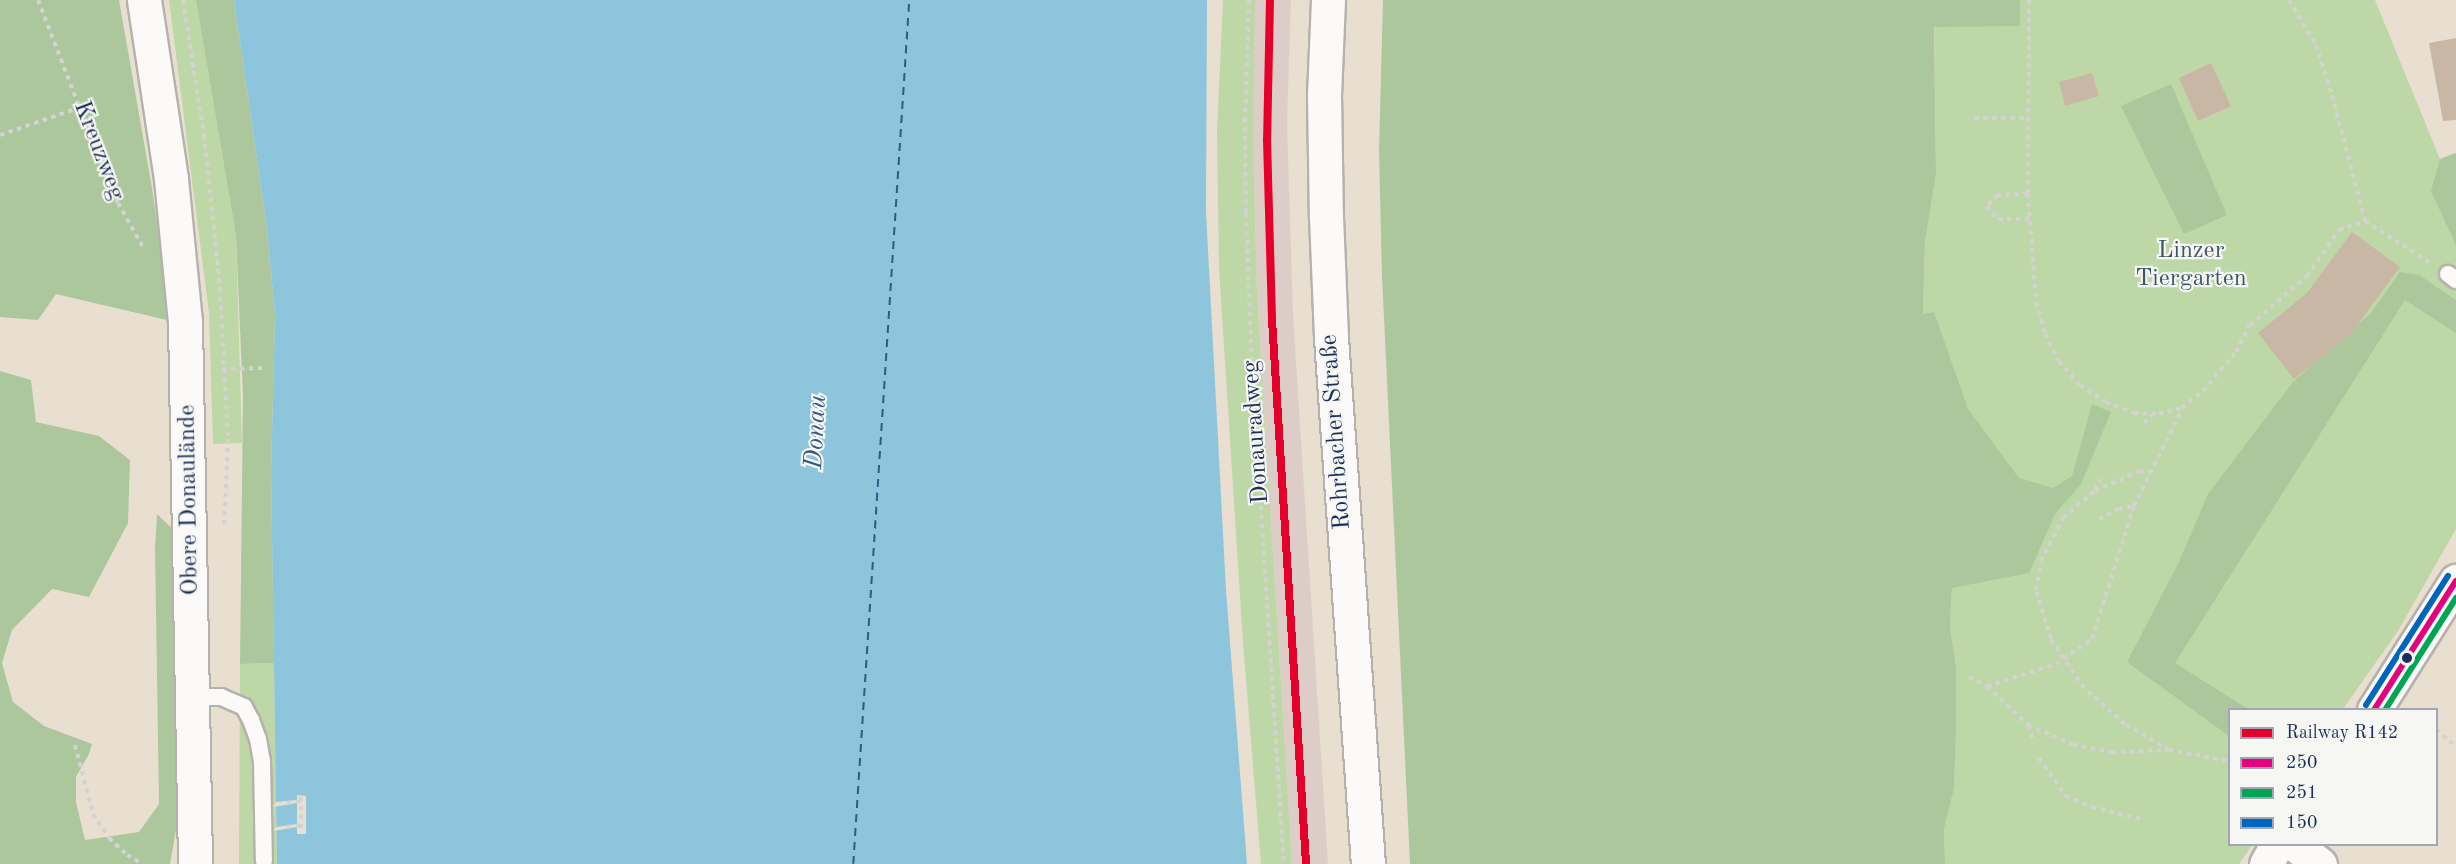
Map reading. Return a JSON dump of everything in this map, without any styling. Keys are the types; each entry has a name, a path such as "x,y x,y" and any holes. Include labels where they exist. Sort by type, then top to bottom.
{"main road":[{"name":"Obere Donaulände","path":"144,0 165,138 182,285 188,398 195,864"},
{"name":"Rohrbacher Straße","path":"1328,0 1324,106 1330,327 1368,864"},
{"path":"2375,708 2456,582"},
{"path":"2266,864 2276,846"},
{"path":"2297,846 2320,864"}],"lane":[{"path":"194,697 221,697 244,707 250,720 262,761 264,861"}],"path":[{"name":"Kreuzweg","path":"38,0 105,174 132,229 161,275 182,285"},
{"name":"Donauradweg","path":"1249,0 1245,118 1252,371 1284,864"},
{"path":"2029,0 2028,194 2036,302 2045,334 2058,361 2080,385 2106,402 2134,413 2152,414 2182,408"},
{"path":"2289,0 2316,45 2332,95 2365,221 2452,277"},
{"path":"0,135 81,107"},
{"path":"1974,118 2029,118"},
{"path":"2028,194 1998,195 1987,206 1998,219 2031,219"},
{"path":"1987,686 2056,664 2092,639 2134,506 2182,408 2203,391 2236,352 2250,325 2307,276 2339,230 2365,221"},
{"path":"222,369 264,368"},
{"path":"2144,423 2152,414"},
{"path":"2150,471 2139,471 2095,491 2063,518 2041,561 2036,590 2051,639 2065,656 2084,688 2125,724 2169,750"},
{"path":"2095,491 2100,479"},
{"path":"2099,519 2118,509 2134,506"},
{"path":"1969,677 1987,686 2028,725 2073,745 2112,752 2169,750 2228,761"},
{"path":"2028,725 2034,742"},
{"path":"2438,731 2456,747"},
{"path":"75,745 93,813 109,838 127,855 143,864"},
{"path":"2039,758 2066,795 2091,807 2144,820"},
{"path":"301,797 302,830"}],"shaded area":[{"path":"1255,0 1291,0 1287,123 1293,315 1328,864 1292,864 1257,294 1253,139"}],"green space":[{"path":"0,0 119,0 152,188 171,321 56,294 38,320 0,317"},
{"path":"169,0 196,0 236,236 242,443 213,444 209,313"},
{"path":"196,0 234,0 267,229 275,315 271,472 274,663 240,664 243,397 236,236"},
{"path":"1223,0 1255,0 1253,139 1257,294 1292,864 1261,864 1243,643 1219,268 1217,132"},
{"path":"1383,0 2020,0 2020,26 1934,27 1936,174 1925,242 1923,314 1934,312 1968,409 2019,478 2053,488 2072,476 2092,404 2111,412 2081,484 2055,514 2029,573 1952,588 1950,626 1956,667 1956,727 1954,789 1944,829 1945,864 1410,864 1382,276 1379,151"},
{"name":"Linzer Tiergarten","path":"1934,0 2375,0 2440,159 2456,153 2456,529 2398,631 2344,708 2228,708 2228,846 2251,846 2239,864 1945,864 1944,829 1954,789 1956,667 1950,626 1952,588 1923,315 1925,242 1936,174"},
{"path":"2171,84 2227,215 2184,234 2121,106"},
{"path":"2456,153 2456,245 2431,191 2440,159"},
{"path":"2400,272 2419,275 2456,300 2456,333 2405,300 2175,663 2246,708 2228,708 2228,735 2127,662 2179,562 2208,494 2293,382 2371,313"},
{"path":"0,371 31,380 36,422 99,436 130,460 128,523 89,597 52,589 12,630 2,663 13,702 44,726 92,744 76,777 76,802 85,840 139,832 159,804 155,548 157,514 177,533 183,791 170,864 0,864"},
{"path":"274,663 277,864 239,864 240,664"}],"water":[{"name":"Donau","path":"234,0 1207,0 1206,212 1226,590 1247,864 277,864 271,472 275,315 267,229"}],"pier":[{"path":"297,795 306,796 306,834 297,834 297,827 273,831 276,827 297,824 297,803 273,807 276,802 297,800"}],"building":[{"path":"2456,38 2456,120 2443,121 2429,43"},
{"path":"2211,63 2231,106 2198,121 2179,78"},
{"path":"2092,73 2099,96 2065,106 2059,82"},
{"path":"2352,232 2400,267 2350,335 2294,379 2258,333 2307,293"}],"ferry route":[{"path":"853,864 909,0"}],"rail line":[{"name":"R142","path":"1270,0 1267,140 1272,320 1306,864"}],"transit line":[{"name":"150","path":"2366,705 2448,576"},
{"name":"250","path":"2375,708 2456,581"},
{"name":"251","path":"2386,708 2456,598"}]}
